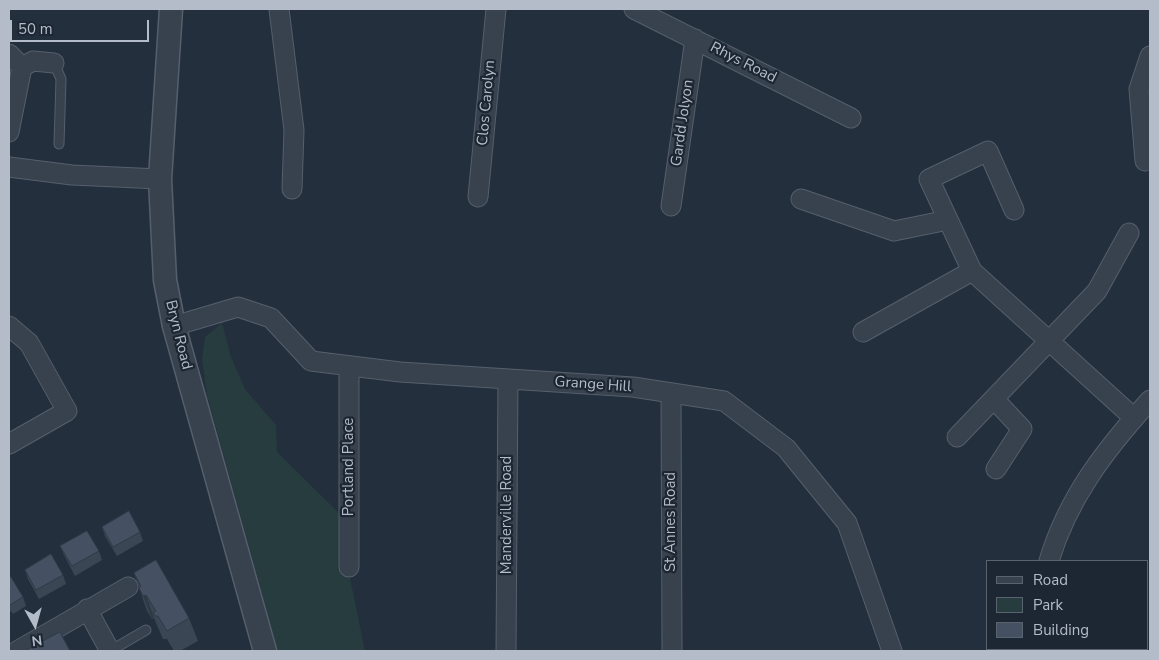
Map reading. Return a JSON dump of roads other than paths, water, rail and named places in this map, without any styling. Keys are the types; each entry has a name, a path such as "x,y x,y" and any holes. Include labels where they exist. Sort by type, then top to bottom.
{"street":[{"name":"Bryn Road","path":"170,9 160,178 165,280 174,326 265,651"},
{"path":"279,9 294,130 292,189"},
{"name":"Clos Carolyn","path":"478,197 496,9"},
{"name":"Rhys Road","path":"634,9 851,118"},
{"name":"Gardd Jolyon","path":"671,206 695,39"},
{"path":"1145,161 1138,89 1150,56"},
{"path":"9,132 15,60 54,63"},
{"path":"1014,210 988,151 929,179 972,271 1134,418"},
{"path":"9,167 72,175 160,178"},
{"path":"801,199 894,231 948,220"},
{"path":"957,437 1097,291 1129,233"},
{"path":"863,332 972,271"},
{"name":"Grange Hill","path":"174,326 238,307 271,318 311,361 400,372 633,388 724,401 786,448 847,523 892,651"},
{"path":"9,326 29,343 67,411 9,444"},
{"name":"Portland Place","path":"349,366 349,567"},
{"name":"Manderville Road","path":"506,651 508,380"},
{"name":"St Annes Road","path":"672,393 672,651"},
{"path":"994,399 1022,429 996,469"},
{"path":"1049,560 1058,532 1074,498 1098,462 1150,400"},
{"path":"17,651 128,586"},
{"path":"87,609 110,651"}],"lane":[{"path":"54,63 61,78 59,144"},
{"path":"110,651 146,630"}]}
